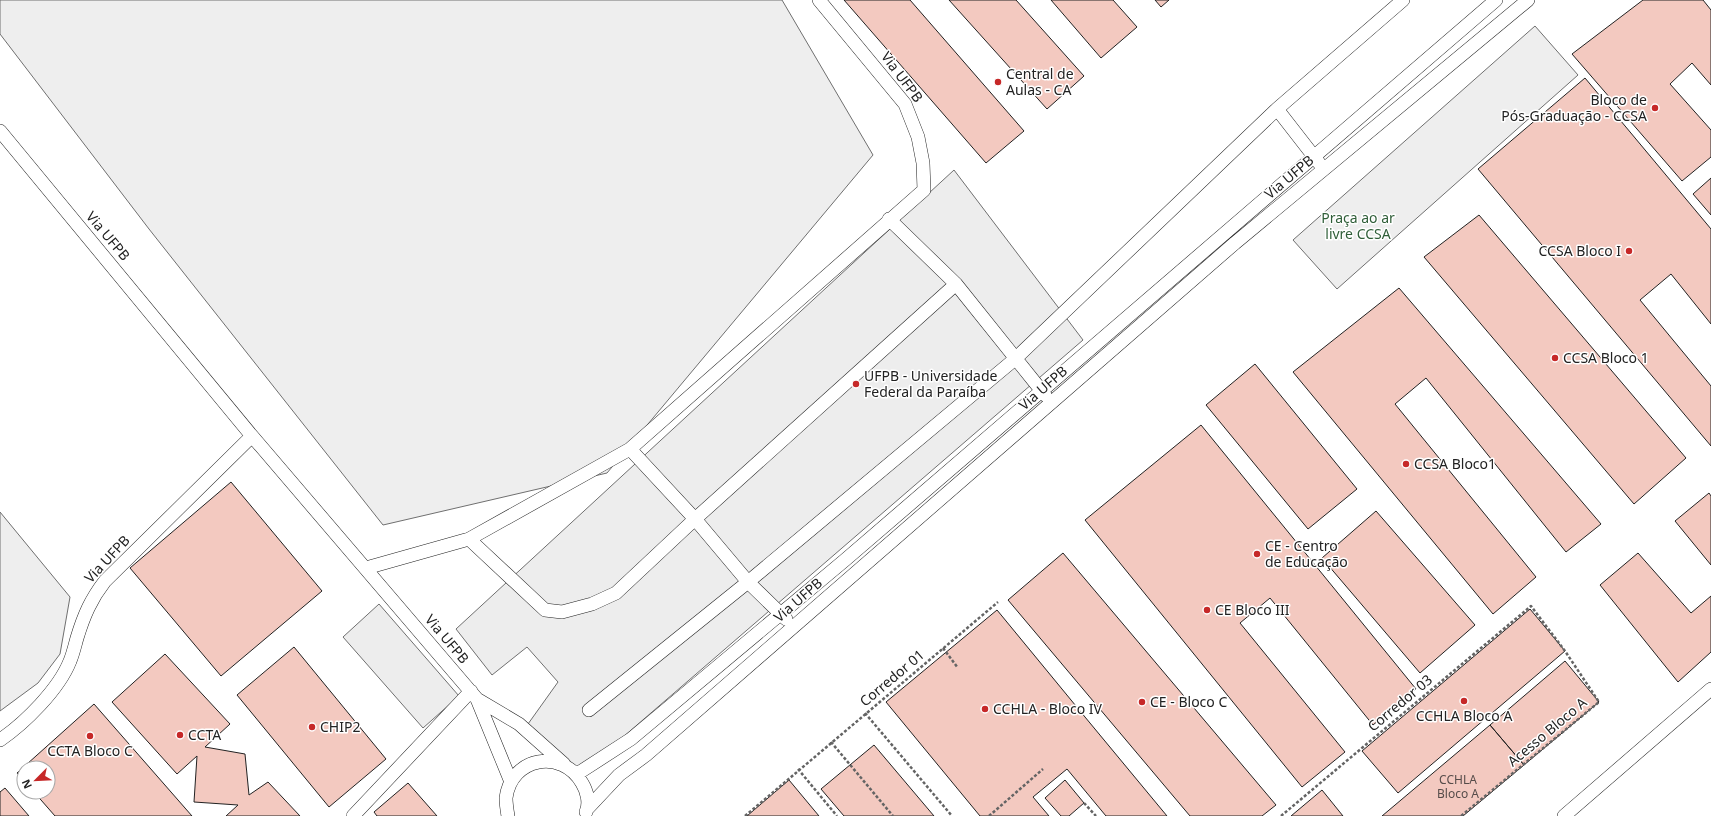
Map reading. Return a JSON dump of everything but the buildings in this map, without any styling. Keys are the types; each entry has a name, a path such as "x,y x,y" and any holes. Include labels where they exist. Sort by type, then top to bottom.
{"lane":[{"name":"Via UFPB","path":"819,0 905,104 918,137 923,163 924,190 889,219"},
{"path":"589,710 748,582 1015,359 1277,109 1403,0"},
{"name":"Via UFPB","path":"577,774 631,739 781,613 1496,0"},
{"name":"Via UFPB","path":"586,812 619,775 646,755 792,626 1235,243 1528,0"},
{"path":"1277,109 1324,169"},
{"name":"Via UFPB","path":"0,131 252,436 474,695 519,724 577,774 587,790 586,812"},
{"path":"366,568 469,539 630,449 889,219 956,284 1040,390 1052,402"},
{"path":"469,539 545,610 562,612 592,604 616,594 695,520 956,284"},
{"name":"Via UFPB","path":"0,740 49,696 60,681 70,661 84,616 92,598 105,581 252,436"},
{"path":"630,449 695,520 748,582 781,613 792,626"},
{"path":"1564,816 1711,689"},
{"name":"Via UFPB","path":"474,695 511,782"},
{"path":"353,816 474,695"},
{"path":"508,816 506,798 511,782 521,770 534,763 549,761 564,764"}],"path":[{"name":"Corredor 01","path":"745,816 798,769 998,602"},
{"name":"Corredor 03","path":"1281,816 1531,606 1565,651"},
{"path":"943,648 958,668"},
{"name":"Acesso Bloco A","path":"1461,816 1599,702 1565,651"},
{"path":"865,714 952,816"},
{"path":"831,742 893,816"},
{"path":"798,769 837,816"},
{"path":"989,816 1043,769"},
{"path":"1084,803 1096,816"}],"green space":[{"path":"0,0 782,0 873,155 607,473 383,525 149,229 0,34"},
{"name":"Praça ao ar livre CCSA","path":"1535,26 1578,75 1337,289 1293,240"},
{"path":"0,512 70,597 60,654 38,683 0,711"}],"shaded area":[{"path":"954,170 1083,340 615,744 575,768 528,724 558,682 527,647 492,675 456,629"},
{"path":"379,604 459,696 423,728 343,637"}],"place":[{"name":"Central de Aulas - CA","path":"998,82"},
{"name":"Bloco de Pós-Graduação - CCSA","path":"1655,108"},
{"name":"CCSA Bloco I","path":"1629,251"},
{"name":"CCSA Bloco 1","path":"1555,358"},
{"name":"UFPB - Universidade Federal da Paraíba","path":"856,384"},
{"name":"CCSA Bloco1","path":"1406,464"},
{"name":"CE - Centro de Educação","path":"1257,554"},
{"name":"CE Bloco III","path":"1207,610"},
{"name":"CCHLA Bloco A","path":"1464,701"},
{"name":"CE - Bloco C","path":"1142,702"},
{"name":"CCHLA - Bloco IV","path":"985,709"},
{"name":"CHIP2","path":"312,727"},
{"name":"CCTA","path":"180,735"},
{"name":"CCTA Bloco C","path":"90,736"}]}
